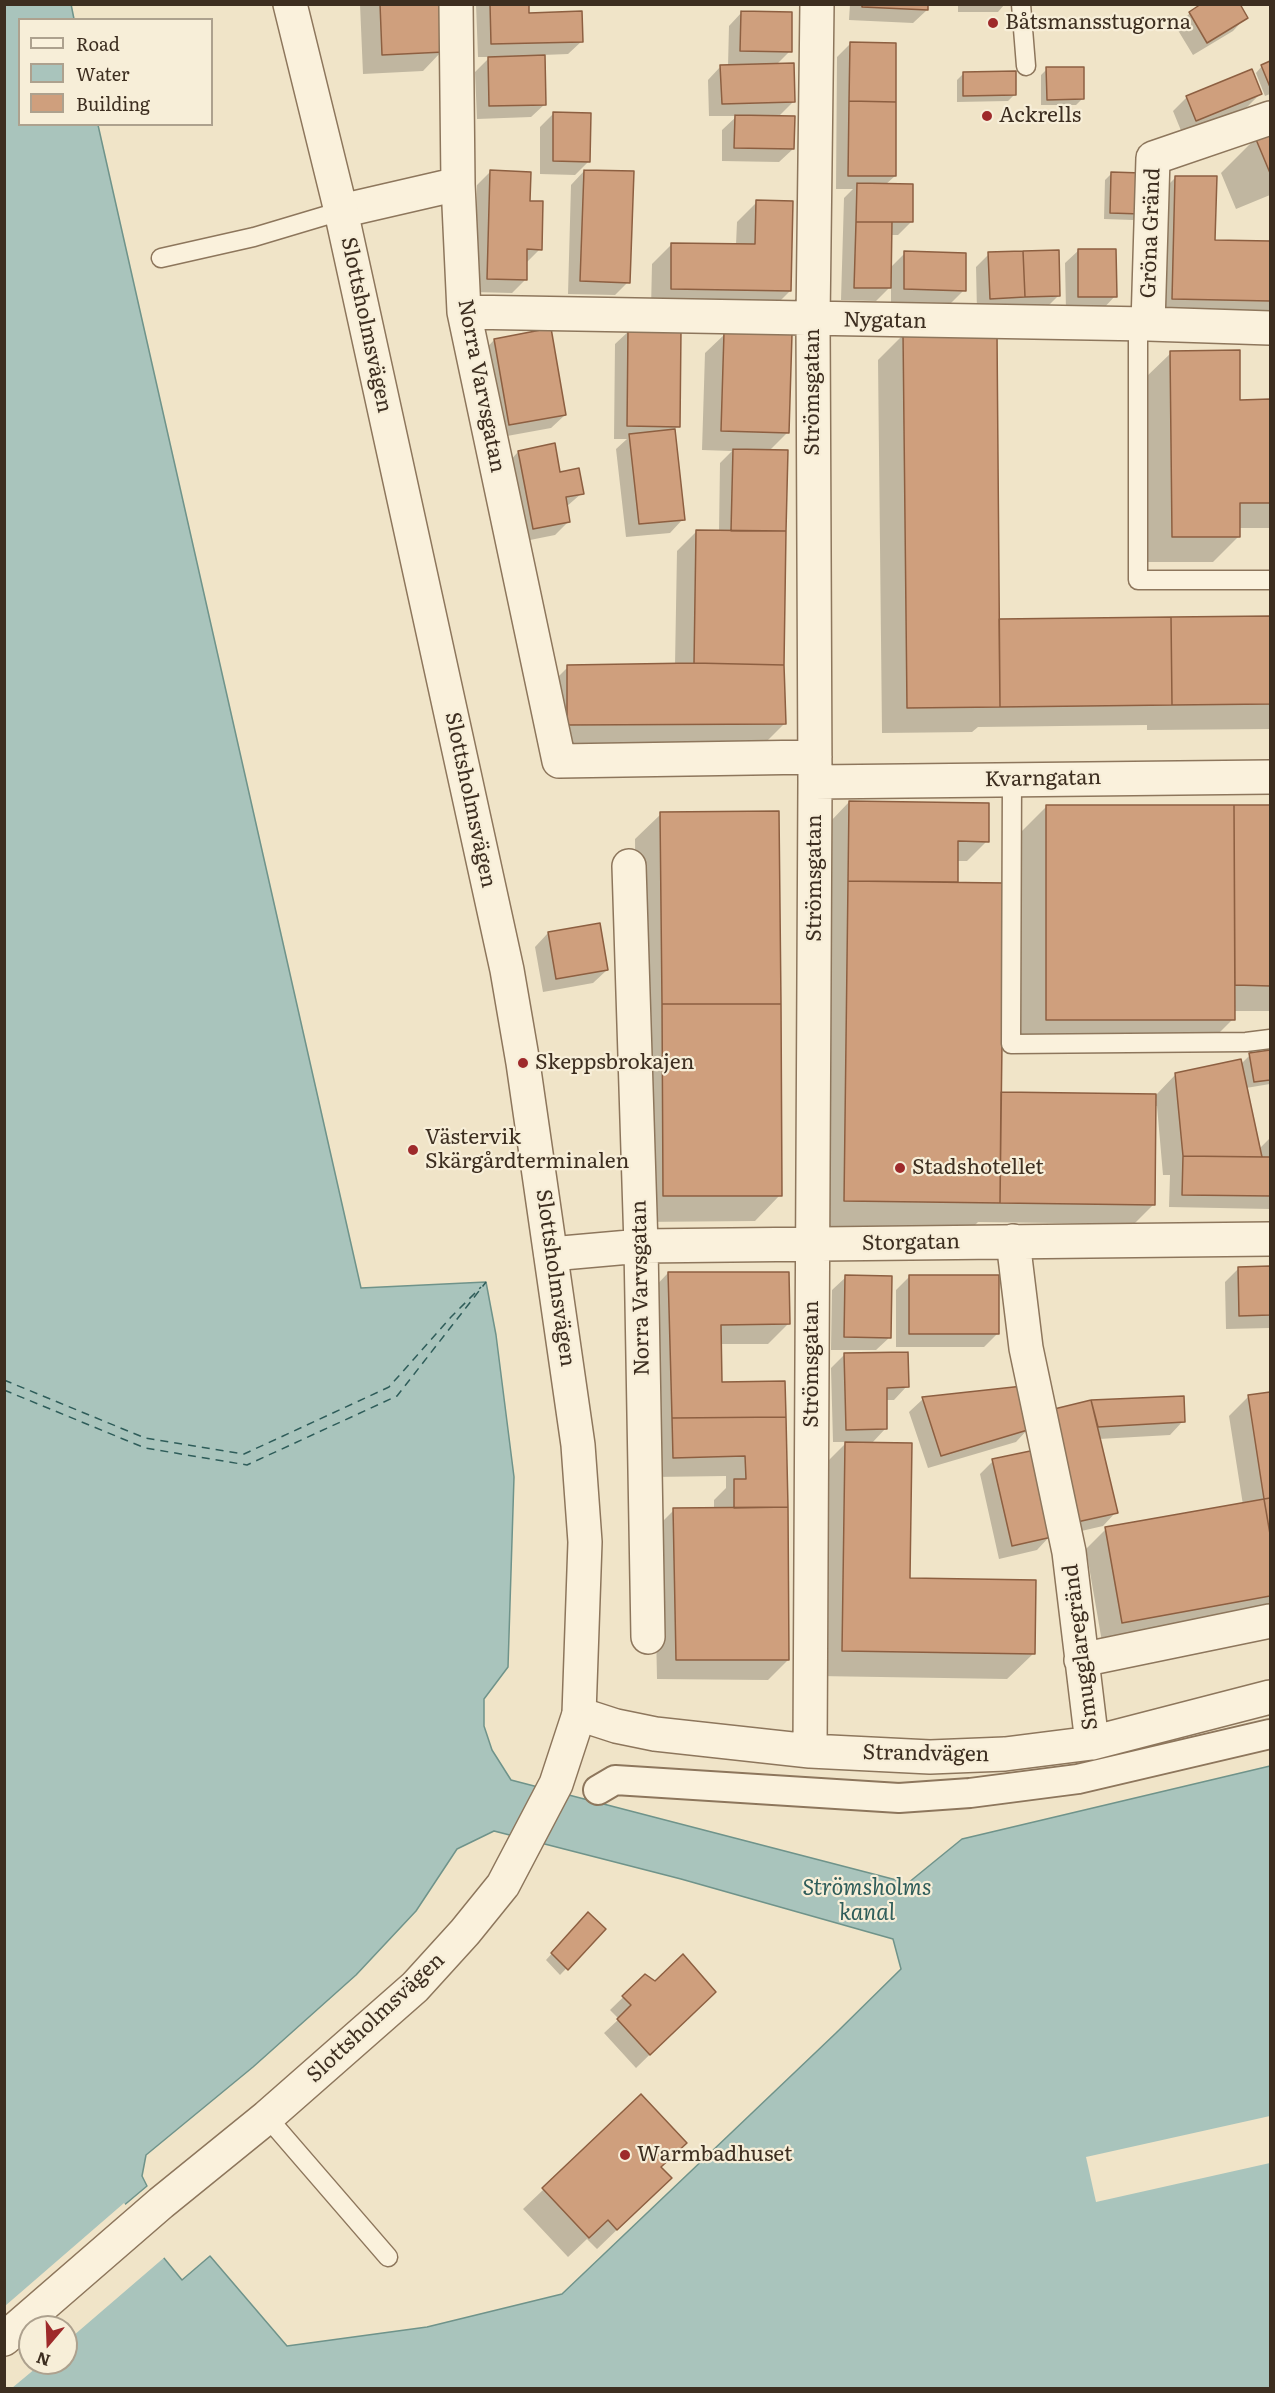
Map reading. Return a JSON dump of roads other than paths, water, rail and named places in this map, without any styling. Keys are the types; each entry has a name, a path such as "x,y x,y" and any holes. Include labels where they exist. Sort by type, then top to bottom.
{"street":[{"name":"Slottsholmsvägen","path":"4,2339 145,2217 267,2117 415,1988 465,1932 502,1884 556,1784 579,1714 585,1542 578,1445 534,1134 507,970 341,211 290,4"},
{"name":"Norra Varvsgatan","path":"456,4 458,184 464,312 559,761"},
{"name":"Strömsgatan","path":"810,1751 815,770 813,320 817,4"},
{"name":"Gröna Gränd","path":"1143,324 1153,158 1270,117"},
{"path":"341,211 458,184"},
{"name":"Nygatan","path":"464,312 1270,328"},
{"name":"Kvarngatan","path":"559,761 1012,779 1270,777"},
{"name":"Norra Varvsgatan","path":"629,866 641,1246 648,1637"},
{"name":"Storgatan","path":"551,1254 641,1246 1012,1240 1270,1239"},
{"name":"Smugglaregränd","path":"1012,1240 1026,1348 1069,1551 1092,1743"},
{"path":"1081,1660 1270,1621"},
{"name":"Strandvägen","path":"579,1714 616,1726 655,1734 810,1751 930,1756 1005,1754 1092,1743 1270,1697"},
{"path":"598,1790 615,1780 900,1798 970,1793 1078,1779 1270,1734"}],"lane":[{"path":"1021,4 1026,66"},
{"path":"161,258 254,237 341,211"},
{"path":"1143,324 1138,580 1270,580"},
{"path":"1012,779 1011,1044 1246,1042 1270,1038"},
{"path":"267,2117 388,2257"}],"water":[{"name":"Strömsholms kanal","path":"71,4 74,18 18,18 18,126 98,126 361,1288 486,1282 496,1335 514,1477 508,1667 484,1699 484,1726 492,1750 511,1780 908,1883 962,1839 1270,1766 1270,2388 5,2388 4,5","holes":["494,1831 681,1879 893,1939 901,1969 562,2294 427,2327 287,2346 210,2256 182,2280 122,2207 147,2186 142,2176 146,2155 253,2067 356,1975 416,1911 457,1849"]}],"place":[{"name":"Båtsmansstugorna","path":"993,23"},
{"name":"Ackrells","path":"987,116"},
{"name":"Skeppsbrokajen","path":"523,1063"},
{"name":"Västervik Skärgårdterminalen","path":"413,1150"},
{"name":"Stadshotellet","path":"900,1168"},
{"name":"Warmbadhuset","path":"625,2155"}]}
